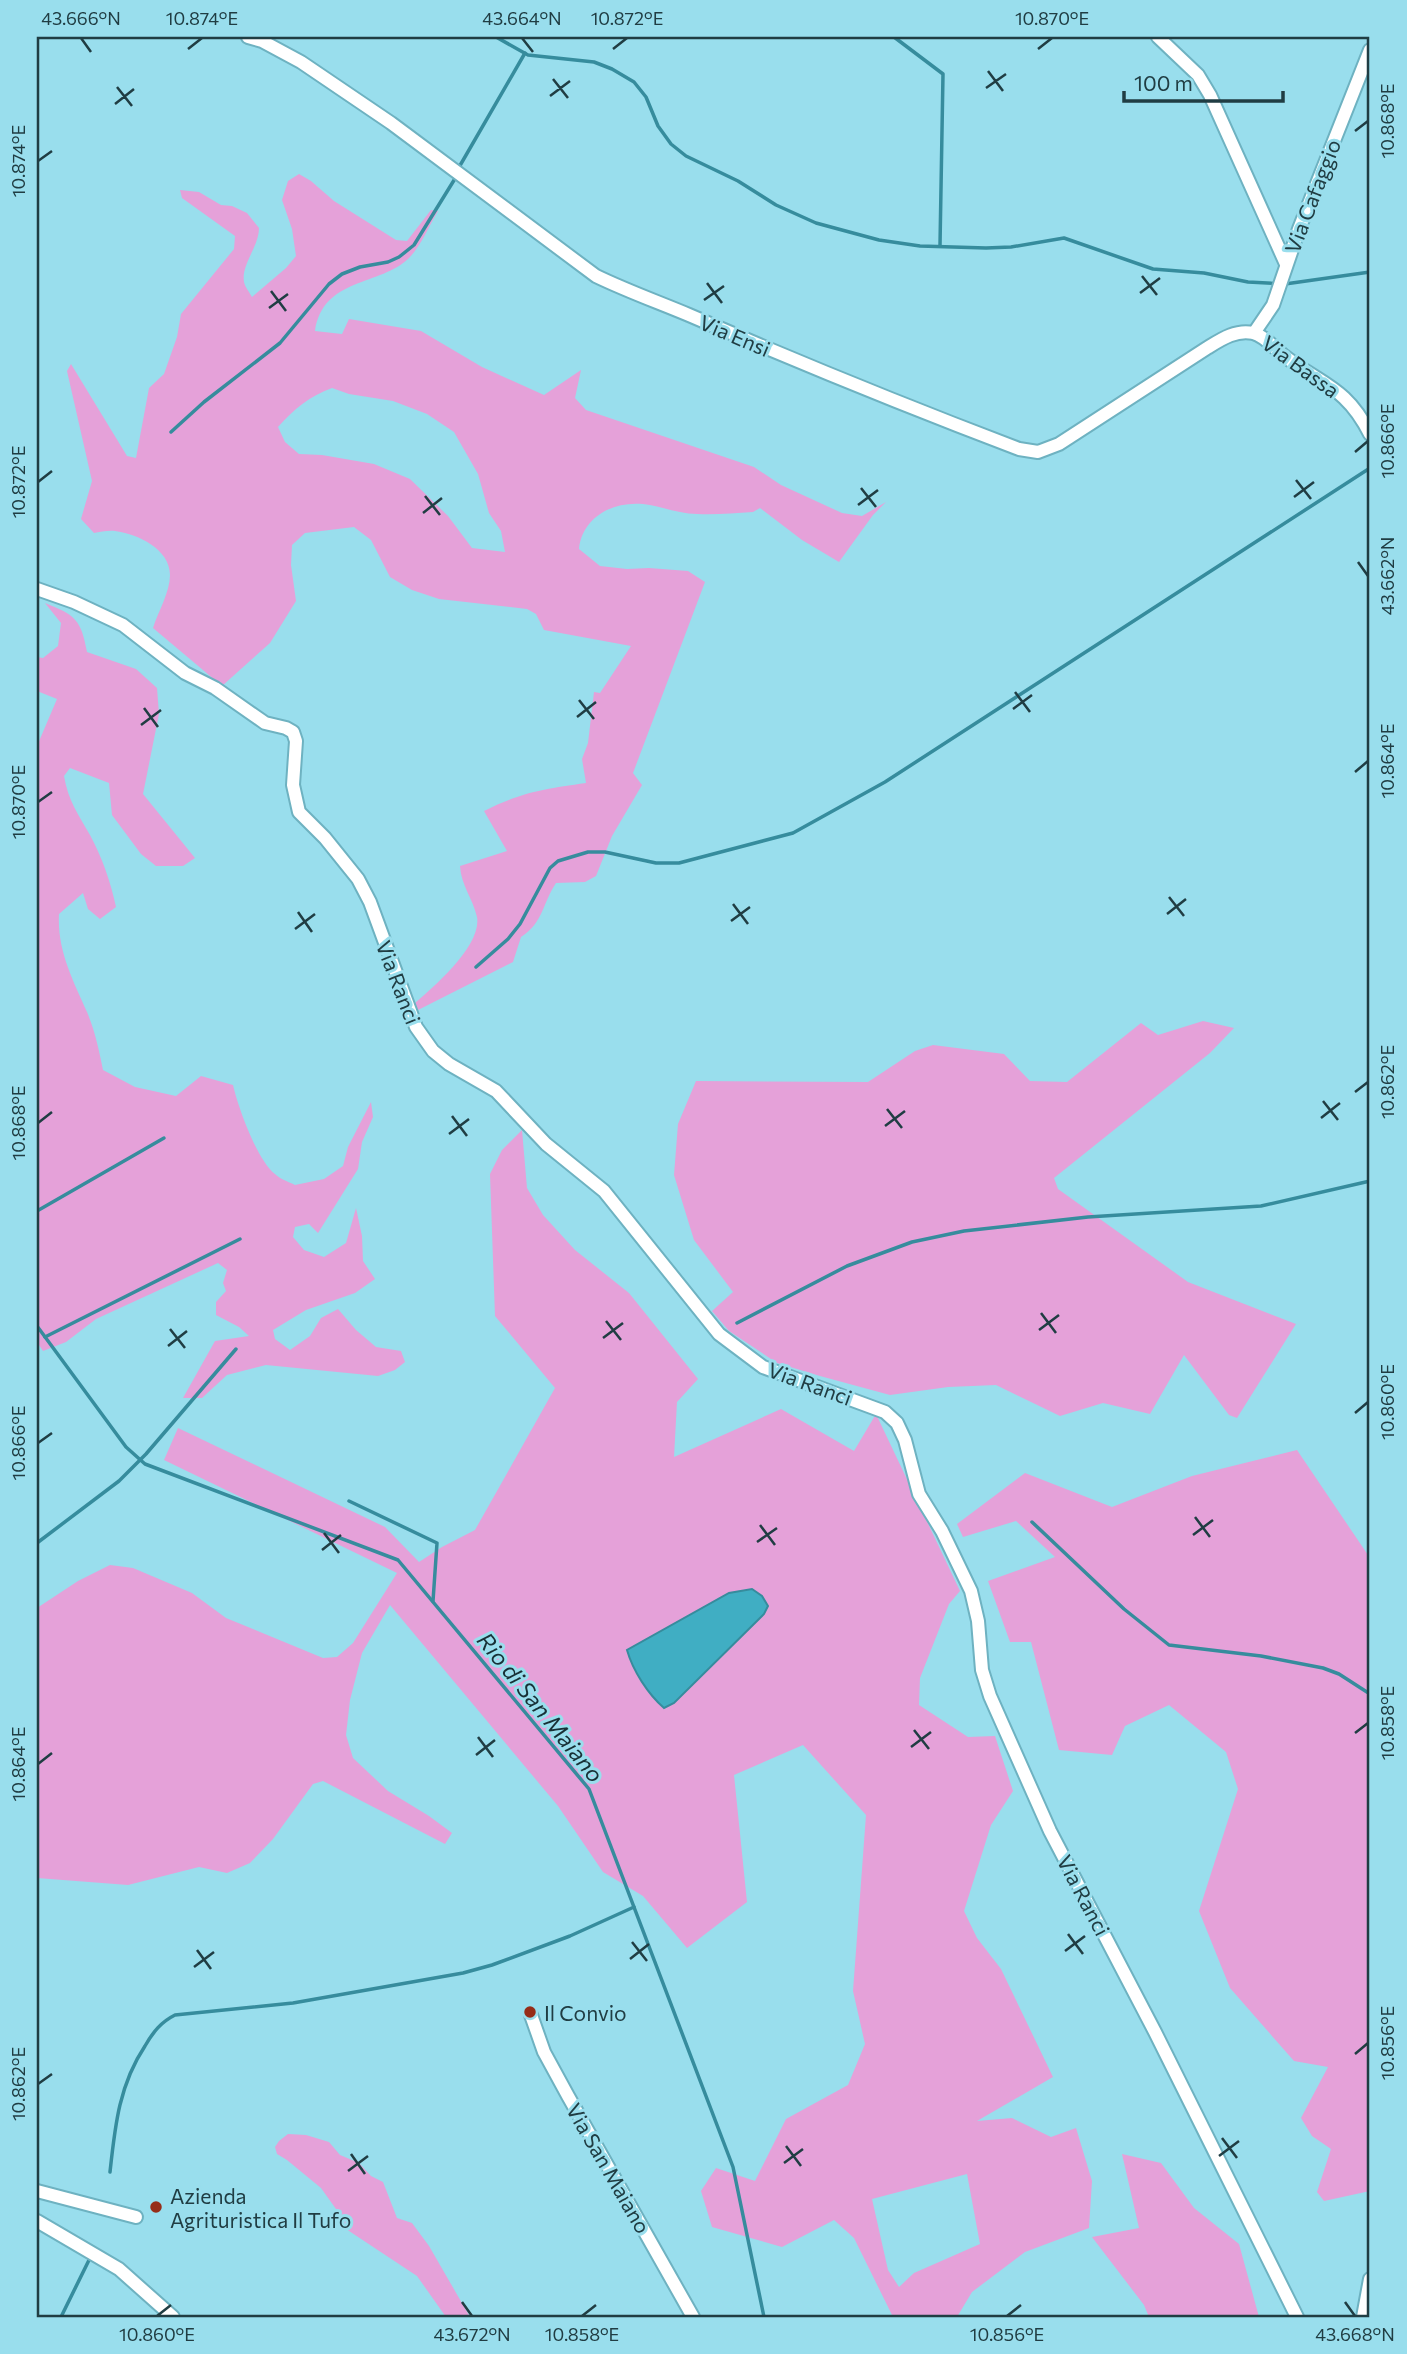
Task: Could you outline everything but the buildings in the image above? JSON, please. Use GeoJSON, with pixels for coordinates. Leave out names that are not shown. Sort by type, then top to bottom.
{"type":"FeatureCollection","features":[{"type":"Feature","properties":{"kind":"street","name":"Via Ensi"},"geometry":{"type":"LineString","coordinates":[[248,37],[262,40],[301,62],[391,123],[596,276],[629,293],[1019,449],[1038,452],[1059,444],[1207,348],[1242,332],[1254,333]]}},
{"type":"Feature","properties":{"kind":"street"},"geometry":{"type":"LineString","coordinates":[[1158,37],[1198,75],[1210,95],[1284,268]]}},
{"type":"Feature","properties":{"kind":"street","name":"Via Cafaggio"},"geometry":{"type":"LineString","coordinates":[[1254,333],[1273,305],[1284,268],[1370,50]]}},
{"type":"Feature","properties":{"kind":"street","name":"Via Bassa"},"geometry":{"type":"LineString","coordinates":[[1254,333],[1344,396],[1361,416],[1370,435]]}},
{"type":"Feature","properties":{"kind":"street","name":"Via Ranci"},"geometry":{"type":"LineString","coordinates":[[37,589],[74,602],[123,625],[185,673],[215,688],[265,723],[293,732],[296,741],[293,785],[299,811],[326,838],[358,879],[370,902],[416,1027],[433,1051],[449,1064],[496,1091],[545,1144],[604,1191],[719,1334],[763,1367],[886,1412],[897,1423],[905,1440],[919,1494],[942,1531],[971,1591],[978,1622],[982,1670],[990,1696],[1035,1798],[1166,2053],[1224,2173],[1271,2260],[1297,2317]]}},
{"type":"Feature","properties":{"kind":"street","name":"Via San Maiano"},"geometry":{"type":"LineString","coordinates":[[531,2015],[544,2052],[693,2317]]}},
{"type":"Feature","properties":{"kind":"street"},"geometry":{"type":"LineString","coordinates":[[37,2190],[136,2217]]}},
{"type":"Feature","properties":{"kind":"street"},"geometry":{"type":"LineString","coordinates":[[37,2221],[119,2269],[173,2317]]}},
{"type":"Feature","properties":{"kind":"street"},"geometry":{"type":"LineString","coordinates":[[1363,2317],[1370,2279]]}},
{"type":"Feature","properties":{"kind":"shaded area"},"geometry":{"type":"Polygon","coordinates":[[[299,174],[334,201],[396,240],[407,241],[431,210],[438,211],[409,258],[384,274],[354,285],[329,301],[320,314],[315,331],[342,334],[349,319],[421,331],[482,367],[544,395],[581,370],[575,398],[586,410],[754,467],[781,485],[842,513],[862,516],[886,502],[873,515],[839,562],[802,540],[760,508],[753,512],[704,514],[631,504],[610,509],[592,520],[581,538],[579,549],[600,566],[688,571],[705,582],[633,773],[642,785],[612,836],[596,876],[585,882],[556,883],[538,919],[521,937],[513,962],[418,1010],[415,1003],[465,952],[477,928],[477,917],[460,866],[507,851],[484,811],[534,792],[586,783],[582,759],[588,743],[594,692],[600,693],[631,646],[544,630],[536,614],[527,609],[439,599],[412,590],[390,577],[371,540],[354,527],[305,533],[292,545],[291,565],[296,601],[270,643],[222,686],[153,628],[168,588],[169,566],[159,550],[143,539],[115,531],[94,533],[81,519],[92,481],[67,371],[71,364],[127,456],[136,458],[149,388],[164,374],[177,337],[181,314],[234,249],[235,236],[182,198],[180,190],[199,192],[221,205],[232,206],[247,213],[259,228],[244,275],[245,284],[252,297],[296,256],[292,229],[282,200],[288,181],[299,174]],[[332,388],[303,404],[278,427],[285,442],[299,454],[374,464],[410,479],[448,516],[472,548],[505,552],[501,531],[489,513],[478,474],[454,432],[427,414],[393,401],[349,394],[332,388]]]}},
{"type":"Feature","properties":{"kind":"shaded area"},"geometry":{"type":"Polygon","coordinates":[[[45,603],[75,620],[82,632],[87,652],[136,669],[157,688],[159,714],[143,794],[195,858],[183,866],[156,866],[141,854],[112,815],[109,783],[70,768],[64,776],[71,800],[102,861],[116,907],[100,919],[88,909],[83,893],[59,914],[63,952],[92,1026],[103,1070],[135,1087],[176,1096],[201,1076],[233,1085],[255,1145],[268,1167],[277,1176],[295,1185],[324,1179],[343,1166],[348,1147],[371,1102],[373,1117],[362,1142],[358,1169],[318,1233],[309,1224],[295,1227],[293,1237],[304,1250],[324,1257],[346,1243],[356,1208],[362,1236],[363,1261],[375,1279],[355,1293],[306,1310],[273,1330],[275,1339],[290,1350],[310,1336],[321,1318],[338,1309],[356,1330],[376,1347],[401,1351],[405,1362],[395,1370],[378,1376],[266,1365],[227,1375],[202,1398],[183,1398],[215,1341],[249,1336],[239,1327],[216,1315],[216,1302],[226,1291],[223,1283],[227,1270],[218,1263],[96,1319],[66,1342],[43,1351],[37,1342],[37,746],[57,699],[37,691],[37,657],[43,658],[58,646],[61,623],[45,603]]]}},
{"type":"Feature","properties":{"kind":"shaded area"},"geometry":{"type":"Polygon","coordinates":[[[1203,1021],[1234,1028],[1210,1053],[1054,1178],[1058,1189],[1188,1282],[1296,1324],[1237,1418],[1229,1415],[1184,1355],[1150,1414],[1103,1403],[1060,1416],[996,1385],[948,1387],[890,1395],[820,1376],[777,1363],[729,1331],[712,1311],[733,1292],[694,1240],[674,1175],[678,1124],[696,1081],[868,1082],[915,1051],[933,1045],[1004,1054],[1030,1081],[1067,1082],[1141,1023],[1158,1035],[1203,1021]]]}},
{"type":"Feature","properties":{"kind":"shaded area"},"geometry":{"type":"Polygon","coordinates":[[[522,1130],[527,1188],[543,1215],[575,1250],[629,1293],[698,1379],[677,1402],[674,1457],[781,1409],[854,1451],[876,1414],[960,1591],[949,1604],[920,1678],[919,1705],[968,1737],[995,1736],[1013,1791],[991,1825],[964,1911],[977,1938],[1001,1969],[1053,2077],[977,2121],[1012,2118],[1051,2137],[1076,2128],[1092,2181],[1089,2228],[1025,2252],[972,2292],[957,2317],[893,2317],[854,2238],[834,2220],[782,2247],[712,2227],[701,2191],[716,2168],[755,2181],[786,2119],[848,2085],[865,2044],[853,1991],[866,1815],[803,1745],[734,1775],[747,1902],[687,1948],[643,1896],[603,1872],[558,1806],[390,1605],[362,1653],[350,1700],[346,1735],[353,1758],[388,1791],[452,1833],[445,1844],[323,1781],[313,1784],[273,1839],[250,1863],[227,1873],[199,1867],[128,1885],[37,1878],[37,1608],[78,1581],[110,1565],[133,1568],[192,1593],[226,1618],[323,1658],[337,1657],[353,1643],[397,1573],[164,1460],[178,1428],[385,1527],[419,1562],[475,1530],[555,1388],[495,1316],[490,1174],[502,1150],[522,1130]],[[967,2174],[872,2199],[888,2270],[899,2287],[914,2273],[980,2244],[967,2174]]]}},
{"type":"Feature","properties":{"kind":"shaded area"},"geometry":{"type":"Polygon","coordinates":[[[1297,1450],[1370,1558],[1370,2191],[1324,2201],[1317,2192],[1331,2149],[1312,2136],[1301,2118],[1328,2067],[1294,2061],[1230,1988],[1199,1911],[1238,1789],[1226,1752],[1169,1705],[1125,1726],[1112,1755],[1059,1750],[1031,1642],[1010,1642],[988,1581],[1055,1557],[1016,1521],[963,1537],[957,1524],[1025,1473],[1112,1507],[1192,1476],[1297,1450]]]}},
{"type":"Feature","properties":{"kind":"shaded area"},"geometry":{"type":"Polygon","coordinates":[[[288,2134],[306,2135],[329,2142],[340,2155],[359,2163],[371,2176],[383,2182],[397,2218],[412,2223],[429,2246],[470,2317],[446,2317],[417,2276],[343,2227],[336,2209],[321,2188],[277,2154],[275,2147],[288,2134]]]}},
{"type":"Feature","properties":{"kind":"shaded area"},"geometry":{"type":"Polygon","coordinates":[[[1122,2154],[1161,2163],[1194,2208],[1239,2244],[1259,2317],[1149,2317],[1144,2305],[1092,2237],[1139,2228],[1122,2154]]]}},
{"type":"Feature","properties":{"kind":"water"},"geometry":{"type":"Polygon","coordinates":[[[752,1589],[762,1596],[768,1606],[764,1614],[674,1703],[664,1708],[642,1682],[627,1650],[729,1593],[752,1589]]]}},
{"type":"Feature","properties":{"kind":"waterway"},"geometry":{"type":"LineString","coordinates":[[496,37],[528,55],[594,62],[612,69],[634,82],[646,97],[658,126],[671,144],[686,156],[738,181],[776,205],[816,223],[879,240],[920,246],[986,248],[1011,247],[1064,238],[1153,269],[1204,273],[1248,282],[1285,284],[1370,272]]}},
{"type":"Feature","properties":{"kind":"waterway"},"geometry":{"type":"LineString","coordinates":[[894,37],[943,74],[940,245]]}},
{"type":"Feature","properties":{"kind":"waterway"},"geometry":{"type":"LineString","coordinates":[[458,169],[525,53]]}},
{"type":"Feature","properties":{"kind":"waterway"},"geometry":{"type":"LineString","coordinates":[[171,432],[204,402],[280,343],[329,284],[342,274],[360,267],[388,262],[399,257],[414,245],[456,177]]}},
{"type":"Feature","properties":{"kind":"waterway"},"geometry":{"type":"LineString","coordinates":[[476,967],[508,939],[520,924],[550,868],[558,861],[588,852],[605,852],[656,863],[679,863],[793,833],[885,782],[1370,468]]}},
{"type":"Feature","properties":{"kind":"waterway"},"geometry":{"type":"LineString","coordinates":[[37,1211],[164,1138]]}},
{"type":"Feature","properties":{"kind":"waterway"},"geometry":{"type":"LineString","coordinates":[[737,1323],[847,1266],[912,1242],[964,1231],[1088,1217],[1261,1206],[1370,1181]]}},
{"type":"Feature","properties":{"kind":"waterway"},"geometry":{"type":"LineString","coordinates":[[45,1337],[240,1239]]}},
{"type":"Feature","properties":{"kind":"waterway","name":"Rio di San Maiano"},"geometry":{"type":"LineString","coordinates":[[37,1326],[126,1447],[145,1464],[398,1560],[589,1789],[733,2167],[764,2317]]}},
{"type":"Feature","properties":{"kind":"waterway"},"geometry":{"type":"LineString","coordinates":[[37,1543],[119,1481],[146,1454],[236,1349]]}},
{"type":"Feature","properties":{"kind":"waterway"},"geometry":{"type":"LineString","coordinates":[[349,1501],[437,1543],[433,1601]]}},
{"type":"Feature","properties":{"kind":"waterway"},"geometry":{"type":"LineString","coordinates":[[1032,1522],[1124,1609],[1169,1645],[1261,1656],[1323,1668],[1339,1674],[1370,1694]]}},
{"type":"Feature","properties":{"kind":"waterway"},"geometry":{"type":"LineString","coordinates":[[110,2172],[116,2122],[129,2076],[154,2032],[175,2015],[293,2003],[463,1973],[570,1936],[634,1907]]}},
{"type":"Feature","properties":{"kind":"waterway"},"geometry":{"type":"LineString","coordinates":[[61,2317],[91,2256]]}},
{"type":"Feature","properties":{"kind":"place","name":"Il Convio"},"geometry":{"type":"Point","coordinates":[530,2012]}},
{"type":"Feature","properties":{"kind":"place","name":"Azienda Agrituristica Il Tufo"},"geometry":{"type":"Point","coordinates":[156,2207]}}]}
